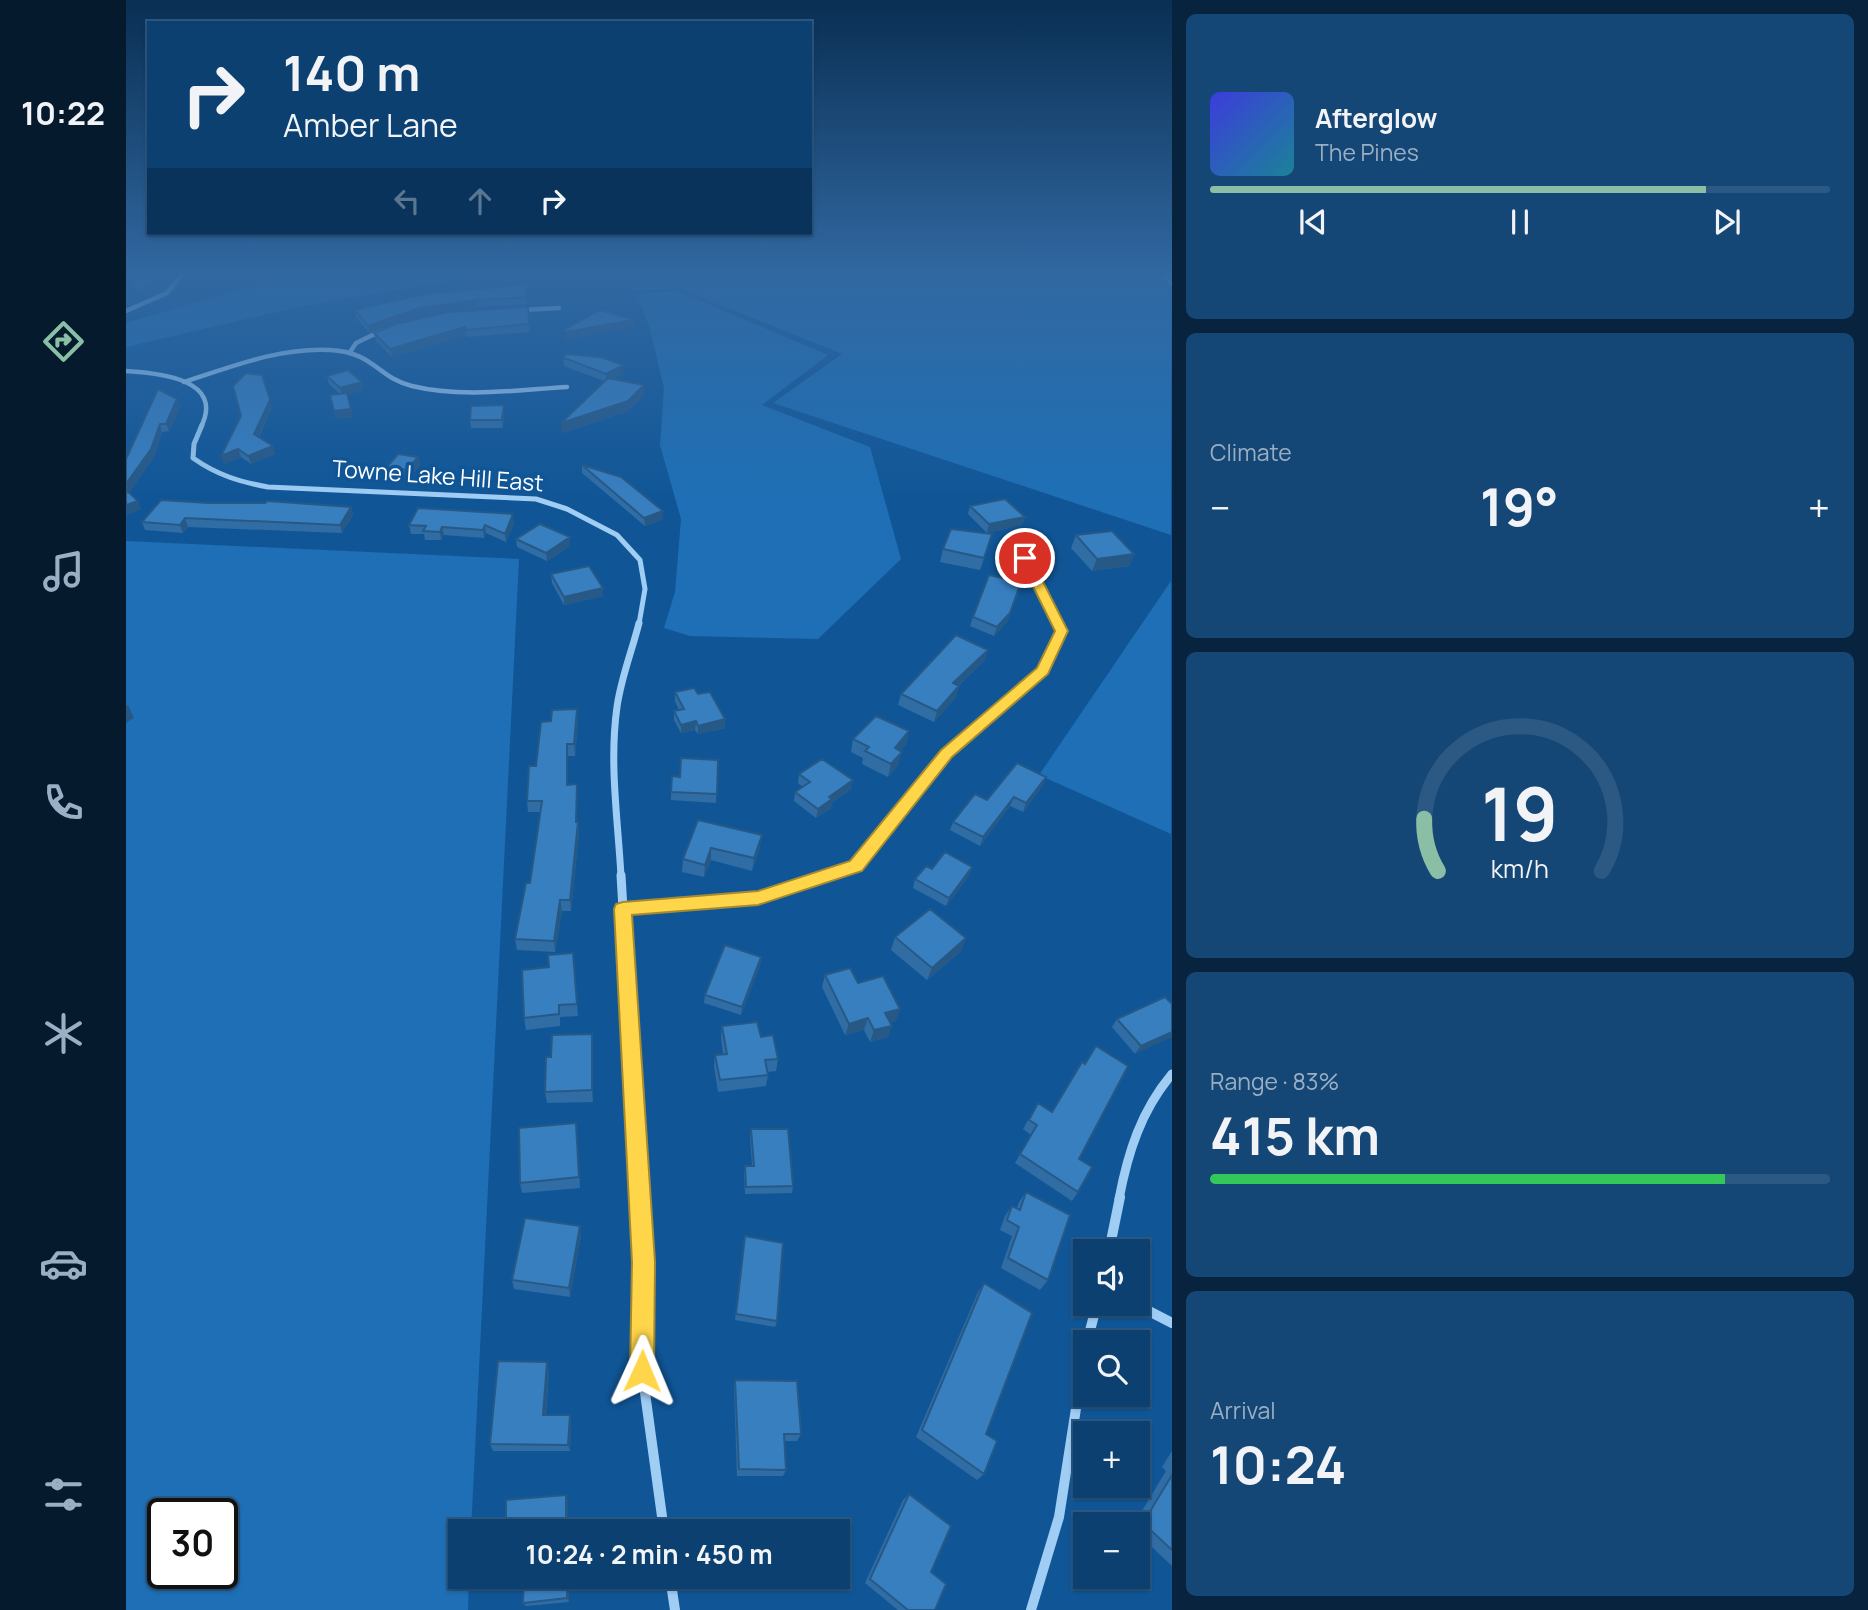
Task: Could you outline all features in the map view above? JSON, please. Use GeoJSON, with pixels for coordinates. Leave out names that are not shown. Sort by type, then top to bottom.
{"type":"FeatureCollection","features":[{"type":"Feature","properties":{"kind":"street"},"geometry":{"type":"LineString","coordinates":[[350,352],[353,347]]}},
{"type":"Feature","properties":{"kind":"street"},"geometry":{"type":"LineString","coordinates":[[126,371],[150,373],[184,382],[284,352],[316,350],[350,352],[368,359],[395,380],[410,386],[444,391],[567,387]]}},
{"type":"Feature","properties":{"kind":"street","name":"Towne Lake Hill East"},"geometry":{"type":"LineString","coordinates":[[184,382],[204,396],[208,407],[191,448],[193,458],[215,475],[236,482],[268,487],[536,499],[564,506],[589,517],[621,539],[639,557],[645,575],[644,593],[637,631],[618,697],[614,754],[644,1262],[642,1371],[662,1519]]}},
{"type":"Feature","properties":{"kind":"street"},"geometry":{"type":"LineString","coordinates":[[623,909],[758,898],[856,866],[946,754],[1043,671],[1061,631],[1025,558]]}},
{"type":"Feature","properties":{"kind":"street"},"geometry":{"type":"LineString","coordinates":[[1112,1239],[1135,1131],[1148,1105],[1171,1074]]}},
{"type":"Feature","properties":{"kind":"street"},"geometry":{"type":"LineString","coordinates":[[1150,1312],[1171,1323]]}},
{"type":"Feature","properties":{"kind":"street"},"geometry":{"type":"LineString","coordinates":[[1031,1610],[1059,1517],[1076,1407]]}},
{"type":"Feature","properties":{"kind":"street"},"geometry":{"type":"LineString","coordinates":[[672,1589],[675,1610]]}},
{"type":"Feature","properties":{"kind":"shaded area"},"geometry":{"type":"Polygon","coordinates":[[[654,347],[809,347],[828,355],[762,405],[870,447],[901,559],[818,639],[690,636],[664,628],[675,592],[681,519],[660,445],[664,388],[654,347]]]}},
{"type":"Feature","properties":{"kind":"shaded area"},"geometry":{"type":"Polygon","coordinates":[[[825,347],[1171,347],[1171,535],[773,403],[842,354],[825,347]]]}},
{"type":"Feature","properties":{"kind":"shaded area"},"geometry":{"type":"Polygon","coordinates":[[[126,541],[519,559],[472,1519],[448,1519],[448,1589],[469,1589],[468,1610],[126,1610],[126,541]]]}},
{"type":"Feature","properties":{"kind":"shaded area"},"geometry":{"type":"Polygon","coordinates":[[[1171,581],[1171,834],[1039,775],[1171,581]]]}},
{"type":"Feature","properties":{"kind":"building"},"geometry":{"type":"Polygon","coordinates":[[[565,354],[601,357],[623,365],[606,374],[564,358],[565,354]]]}},
{"type":"Feature","properties":{"kind":"building"},"geometry":{"type":"Polygon","coordinates":[[[348,370],[362,382],[340,388],[327,376],[348,370]]]}},
{"type":"Feature","properties":{"kind":"building"},"geometry":{"type":"Polygon","coordinates":[[[246,373],[262,375],[270,400],[254,434],[273,446],[248,456],[238,449],[221,456],[241,416],[233,386],[246,373]]]}},
{"type":"Feature","properties":{"kind":"building"},"geometry":{"type":"Polygon","coordinates":[[[608,378],[644,385],[628,401],[561,423],[608,378]]]}},
{"type":"Feature","properties":{"kind":"building"},"geometry":{"type":"Polygon","coordinates":[[[158,389],[177,399],[166,424],[160,424],[151,449],[126,484],[126,459],[158,389]]]}},
{"type":"Feature","properties":{"kind":"building"},"geometry":{"type":"Polygon","coordinates":[[[347,393],[351,409],[334,411],[330,395],[347,393]]]}},
{"type":"Feature","properties":{"kind":"building"},"geometry":{"type":"Polygon","coordinates":[[[504,405],[502,420],[470,420],[471,406],[504,405]]]}},
{"type":"Feature","properties":{"kind":"building"},"geometry":{"type":"Polygon","coordinates":[[[398,454],[418,457],[407,470],[387,467],[398,454]]]}},
{"type":"Feature","properties":{"kind":"building"},"geometry":{"type":"Polygon","coordinates":[[[582,465],[621,477],[663,511],[644,518],[582,465]]]}},
{"type":"Feature","properties":{"kind":"building"},"geometry":{"type":"Polygon","coordinates":[[[126,490],[138,501],[126,505],[126,490]]]}},
{"type":"Feature","properties":{"kind":"building"},"geometry":{"type":"Polygon","coordinates":[[[1005,499],[1025,517],[989,524],[970,506],[1005,499]]]}},
{"type":"Feature","properties":{"kind":"building"},"geometry":{"type":"Polygon","coordinates":[[[161,500],[208,503],[267,501],[351,507],[340,525],[185,518],[180,525],[142,522],[161,500]]]}},
{"type":"Feature","properties":{"kind":"building"},"geometry":{"type":"Polygon","coordinates":[[[418,508],[513,514],[505,534],[485,525],[483,530],[442,527],[440,532],[423,531],[426,526],[409,525],[418,508]]]}},
{"type":"Feature","properties":{"kind":"building"},"geometry":{"type":"Polygon","coordinates":[[[540,524],[570,537],[546,553],[516,539],[540,524]]]}},
{"type":"Feature","properties":{"kind":"building"},"geometry":{"type":"Polygon","coordinates":[[[951,529],[992,534],[984,558],[943,549],[951,529]]]}},
{"type":"Feature","properties":{"kind":"building"},"geometry":{"type":"Polygon","coordinates":[[[1112,531],[1134,554],[1097,559],[1076,535],[1112,531]]]}},
{"type":"Feature","properties":{"kind":"building"},"geometry":{"type":"Polygon","coordinates":[[[589,566],[603,588],[564,597],[551,574],[589,566]]]}},
{"type":"Feature","properties":{"kind":"building"},"geometry":{"type":"Polygon","coordinates":[[[989,575],[1021,582],[1010,613],[997,627],[973,617],[989,575]]]}},
{"type":"Feature","properties":{"kind":"building"},"geometry":{"type":"Polygon","coordinates":[[[956,635],[988,650],[953,683],[959,686],[937,711],[901,694],[956,635]]]}},
{"type":"Feature","properties":{"kind":"building"},"geometry":{"type":"Polygon","coordinates":[[[694,688],[698,694],[710,692],[725,719],[698,726],[696,721],[681,725],[674,711],[684,709],[675,692],[694,688]]]}},
{"type":"Feature","properties":{"kind":"building"},"geometry":{"type":"Polygon","coordinates":[[[577,709],[574,744],[567,744],[567,785],[577,784],[578,822],[570,900],[560,900],[554,941],[515,939],[526,883],[530,883],[542,801],[527,801],[529,766],[536,766],[541,722],[551,721],[552,710],[577,709]]]}},
{"type":"Feature","properties":{"kind":"building"},"geometry":{"type":"Polygon","coordinates":[[[876,716],[909,731],[895,748],[902,752],[891,764],[865,751],[869,747],[853,739],[876,716]]]}},
{"type":"Feature","properties":{"kind":"building"},"geometry":{"type":"Polygon","coordinates":[[[681,758],[718,760],[717,794],[671,792],[672,776],[680,777],[681,758]]]}},
{"type":"Feature","properties":{"kind":"building"},"geometry":{"type":"Polygon","coordinates":[[[822,759],[853,780],[829,797],[832,799],[818,809],[795,792],[810,782],[799,774],[822,759]]]}},
{"type":"Feature","properties":{"kind":"building"},"geometry":{"type":"Polygon","coordinates":[[[1017,763],[1046,777],[1026,803],[1014,797],[983,837],[953,822],[975,794],[987,800],[1017,763]]]}},
{"type":"Feature","properties":{"kind":"building"},"geometry":{"type":"Polygon","coordinates":[[[698,820],[762,835],[754,858],[711,848],[705,865],[683,859],[698,820]]]}},
{"type":"Feature","properties":{"kind":"building"},"geometry":{"type":"Polygon","coordinates":[[[945,852],[972,867],[949,898],[915,879],[926,866],[932,869],[945,852]]]}},
{"type":"Feature","properties":{"kind":"building"},"geometry":{"type":"Polygon","coordinates":[[[930,909],[966,938],[932,968],[895,937],[930,909]]]}},
{"type":"Feature","properties":{"kind":"building"},"geometry":{"type":"Polygon","coordinates":[[[725,945],[761,957],[742,1007],[705,995],[725,945]]]}},
{"type":"Feature","properties":{"kind":"building"},"geometry":{"type":"Polygon","coordinates":[[[573,953],[577,1004],[559,1005],[559,1014],[524,1018],[522,970],[549,967],[548,955],[573,953]]]}},
{"type":"Feature","properties":{"kind":"building"},"geometry":{"type":"Polygon","coordinates":[[[850,968],[858,983],[883,976],[900,1009],[885,1013],[892,1026],[874,1030],[868,1018],[849,1024],[825,975],[850,968]]]}},
{"type":"Feature","properties":{"kind":"building"},"geometry":{"type":"Polygon","coordinates":[[[1165,997],[1172,1004],[1172,1032],[1141,1046],[1117,1019],[1165,997]]]}},
{"type":"Feature","properties":{"kind":"building"},"geometry":{"type":"Polygon","coordinates":[[[757,1022],[761,1037],[773,1035],[778,1059],[765,1060],[768,1075],[720,1080],[715,1055],[727,1054],[722,1026],[757,1022]]]}},
{"type":"Feature","properties":{"kind":"building"},"geometry":{"type":"Polygon","coordinates":[[[592,1034],[592,1090],[545,1092],[546,1057],[551,1057],[552,1035],[592,1034]]]}},
{"type":"Feature","properties":{"kind":"building"},"geometry":{"type":"Polygon","coordinates":[[[1096,1046],[1128,1066],[1079,1159],[1092,1167],[1078,1192],[1020,1154],[1037,1125],[1029,1120],[1038,1103],[1052,1112],[1082,1062],[1085,1064],[1096,1046]]]}},
{"type":"Feature","properties":{"kind":"building"},"geometry":{"type":"Polygon","coordinates":[[[576,1123],[579,1177],[520,1183],[519,1128],[576,1123]]]}},
{"type":"Feature","properties":{"kind":"building"},"geometry":{"type":"Polygon","coordinates":[[[751,1129],[788,1129],[793,1186],[746,1187],[745,1166],[754,1166],[751,1129]]]}},
{"type":"Feature","properties":{"kind":"building"},"geometry":{"type":"Polygon","coordinates":[[[1026,1192],[1070,1215],[1048,1280],[1008,1258],[1019,1227],[1007,1220],[1012,1206],[1020,1210],[1026,1192]]]}},
{"type":"Feature","properties":{"kind":"building"},"geometry":{"type":"Polygon","coordinates":[[[525,1218],[580,1226],[569,1288],[512,1280],[525,1218]]]}},
{"type":"Feature","properties":{"kind":"building"},"geometry":{"type":"Polygon","coordinates":[[[745,1236],[783,1243],[777,1321],[736,1314],[745,1236]]]}},
{"type":"Feature","properties":{"kind":"building"},"geometry":{"type":"Polygon","coordinates":[[[984,1283],[1032,1313],[986,1434],[997,1441],[984,1474],[922,1430],[984,1283]]]}},
{"type":"Feature","properties":{"kind":"building"},"geometry":{"type":"Polygon","coordinates":[[[498,1361],[547,1362],[543,1415],[570,1415],[568,1445],[490,1444],[498,1361]]]}},
{"type":"Feature","properties":{"kind":"building"},"geometry":{"type":"Polygon","coordinates":[[[735,1380],[797,1381],[801,1434],[784,1434],[786,1470],[739,1469],[735,1380]]]}},
{"type":"Feature","properties":{"kind":"building"},"geometry":{"type":"Polygon","coordinates":[[[1172,1475],[1172,1550],[1150,1530],[1150,1512],[1172,1475]]]}},
{"type":"Feature","properties":{"kind":"building"},"geometry":{"type":"Polygon","coordinates":[[[909,1494],[951,1526],[931,1572],[946,1584],[935,1610],[908,1610],[870,1579],[909,1494]]]}},
{"type":"Feature","properties":{"kind":"building"},"geometry":{"type":"Polygon","coordinates":[[[566,1495],[566,1519],[506,1519],[506,1500],[566,1495]]]}},
{"type":"Feature","properties":{"kind":"building"},"geometry":{"type":"Polygon","coordinates":[[[524,1589],[567,1589],[567,1598],[523,1603],[524,1589]]]}},
{"type":"Feature","properties":{"kind":"route"},"geometry":{"type":"LineString","coordinates":[[642,1371],[644,1262],[623,909],[758,898],[803,886],[856,866],[946,754],[1043,671],[1061,631],[1025,558]]}}]}
